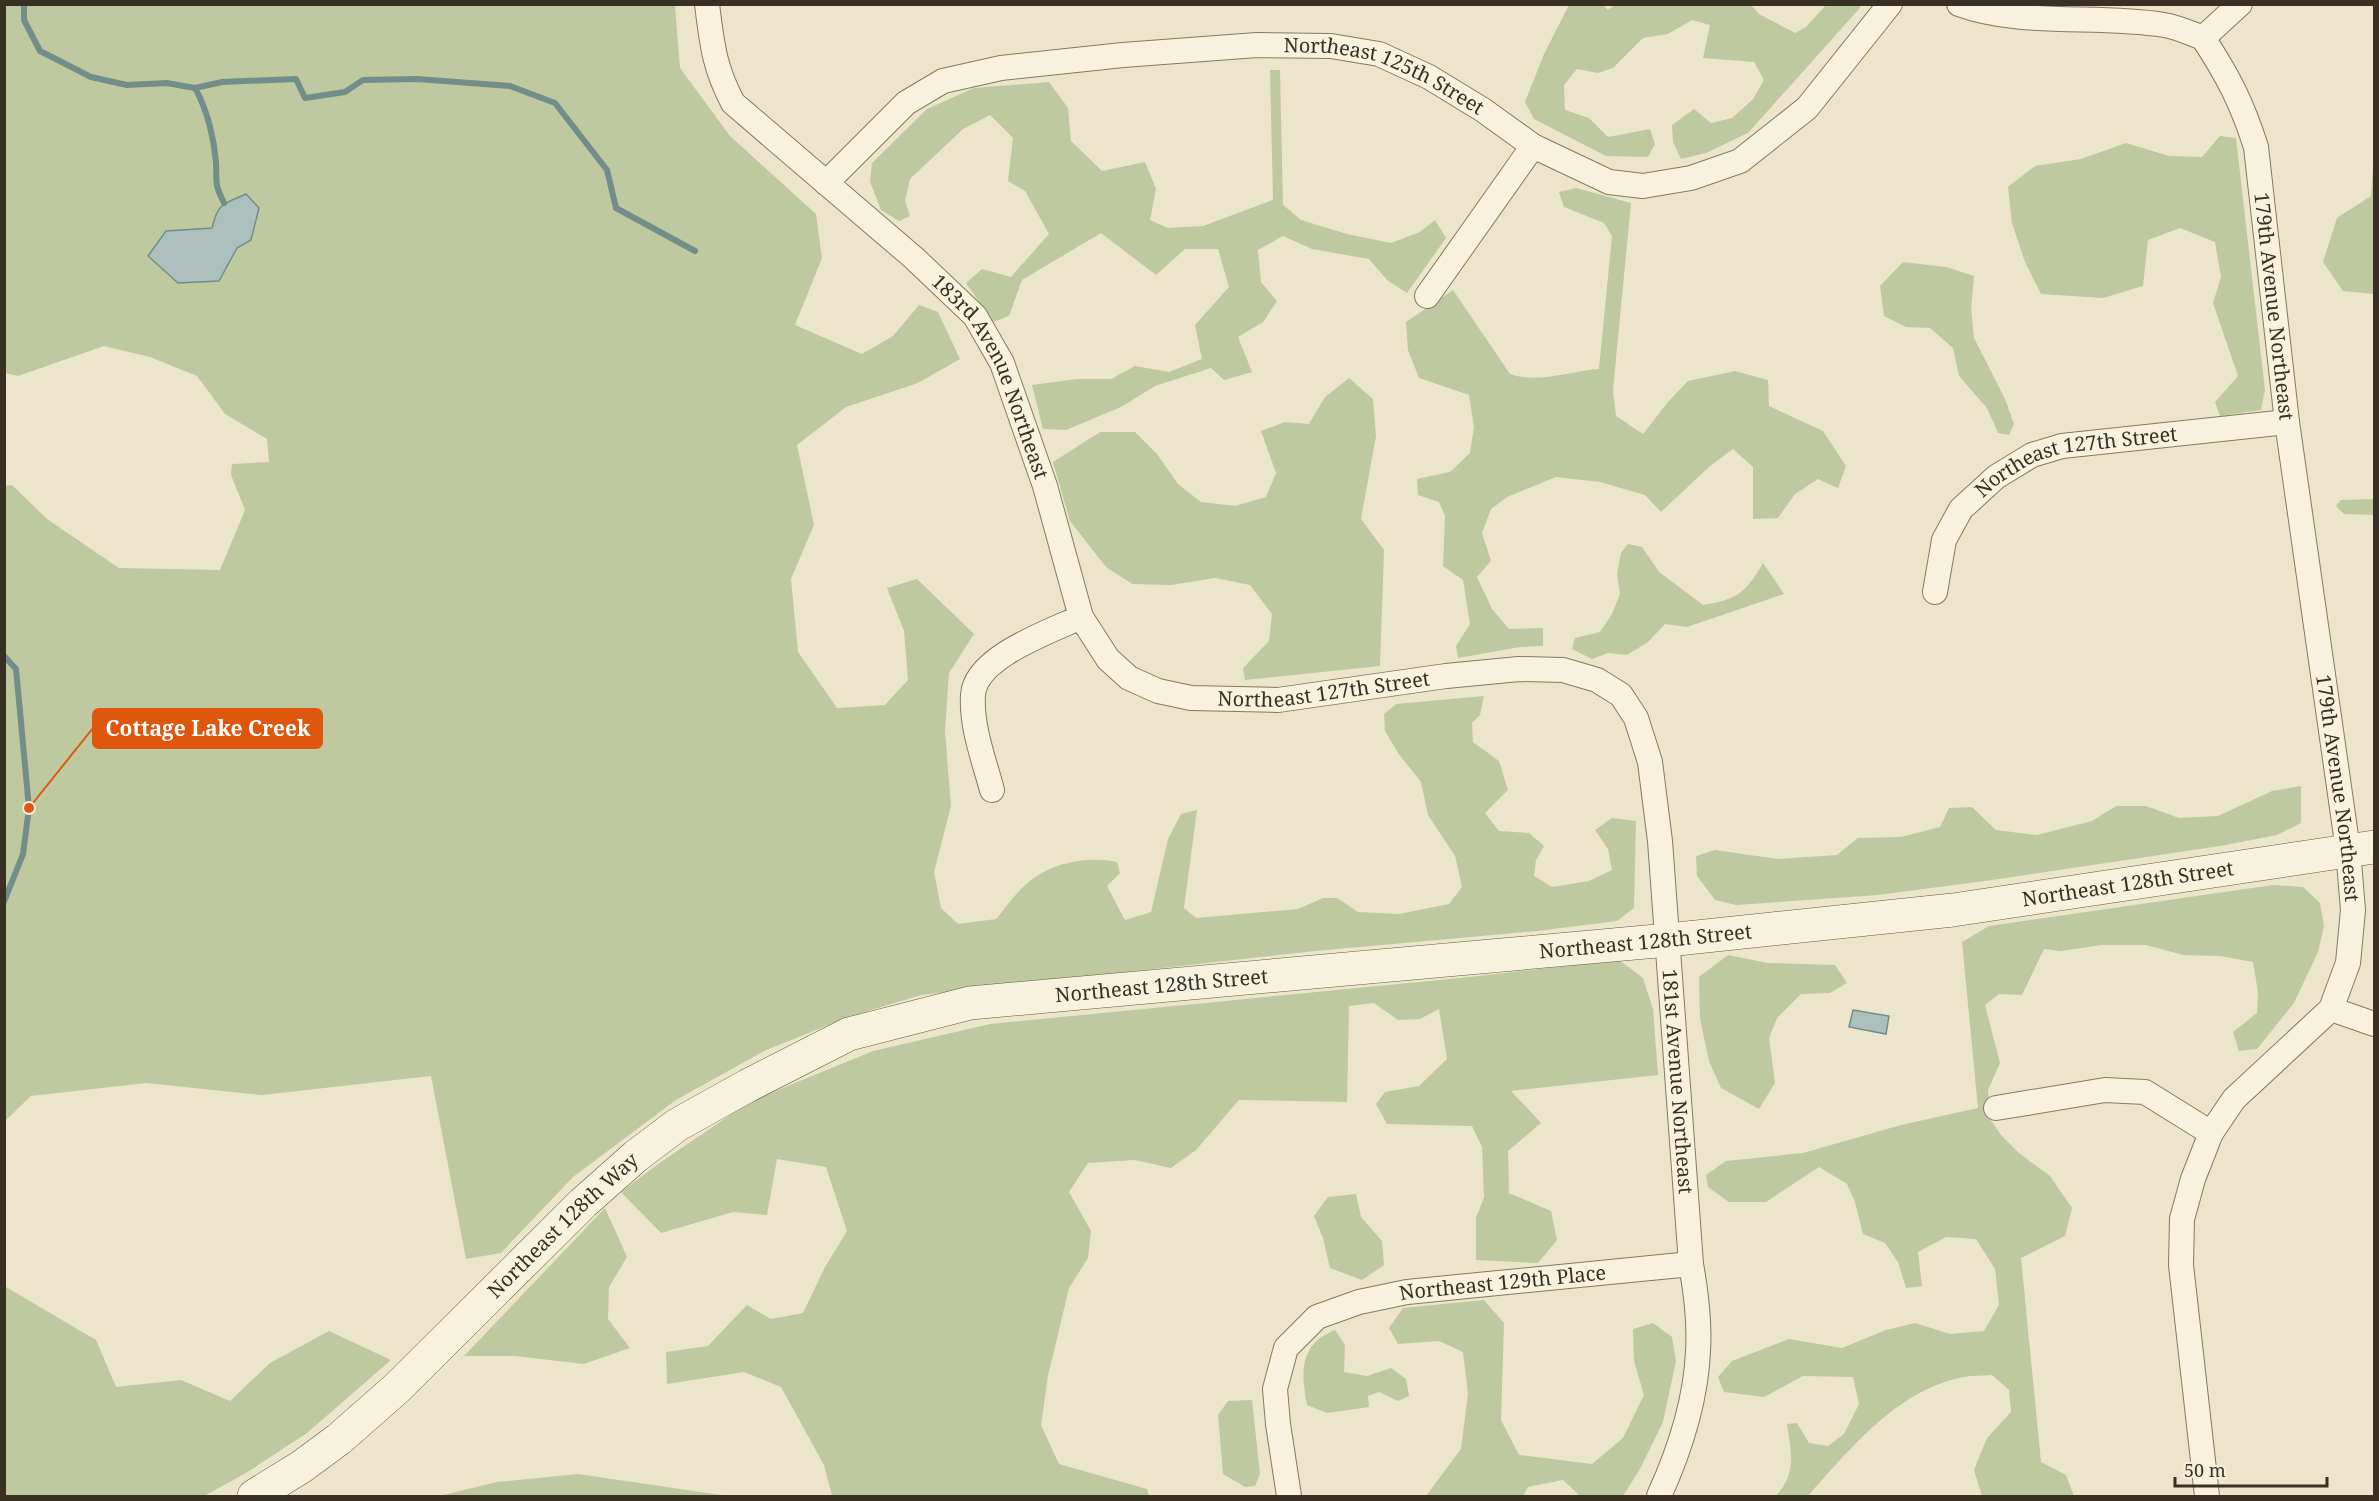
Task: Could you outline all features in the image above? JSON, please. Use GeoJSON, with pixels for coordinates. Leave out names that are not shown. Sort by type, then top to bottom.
{"type":"FeatureCollection","features":[{"type":"Feature","properties":{"kind":"street","name":"183rd Avenue Northeast"},"geometry":{"type":"LineString","coordinates":[[707,4],[714,55],[720,79],[733,103],[914,258],[975,316],[1002,363],[1045,486],[1081,617]]}},
{"type":"Feature","properties":{"kind":"street","name":"Northeast 125th Street"},"geometry":{"type":"LineString","coordinates":[[826,183],[906,103],[943,81],[1001,69],[1123,55],[1257,45],[1331,46],[1379,54],[1447,88],[1483,110],[1533,146],[1609,182],[1643,186],[1691,178],[1740,161],[1807,108],[1890,4]]}},
{"type":"Feature","properties":{"kind":"street"},"geometry":{"type":"LineString","coordinates":[[1959,4],[1975,10],[2003,15],[2165,25],[2203,38],[2240,4]]}},
{"type":"Feature","properties":{"kind":"street","name":"179th Avenue Northeast"},"geometry":{"type":"LineString","coordinates":[[2203,38],[2232,83],[2246,114],[2256,147],[2287,422],[2361,849],[2348,963],[2331,1009],[2234,1099],[2211,1132],[2181,1219],[2181,1265],[2207,1497]]}},
{"type":"Feature","properties":{"kind":"street"},"geometry":{"type":"LineString","coordinates":[[1427,296],[1533,146]]}},
{"type":"Feature","properties":{"kind":"street","name":"Northeast 127th Street"},"geometry":{"type":"LineString","coordinates":[[1935,592],[1944,540],[1961,509],[1996,477],[2032,455],[2062,446],[2287,422]]}},
{"type":"Feature","properties":{"kind":"street"},"geometry":{"type":"LineString","coordinates":[[992,790],[974,720],[973,692],[984,670],[1010,650],[1081,617]]}},
{"type":"Feature","properties":{"kind":"street","name":"Northeast 127th Street"},"geometry":{"type":"LineString","coordinates":[[1081,617],[1108,659],[1129,678],[1158,691],[1191,698],[1278,700],[1446,676],[1519,669],[1563,670],[1597,680]]}},
{"type":"Feature","properties":{"kind":"street","name":"181st Avenue Northeast"},"geometry":{"type":"LineString","coordinates":[[1597,680],[1621,694],[1636,718],[1650,762],[1660,841],[1691,1263],[1697,1302],[1697,1360],[1692,1397],[1674,1464],[1659,1497]]}},
{"type":"Feature","properties":{"kind":"street","name":"Northeast 128th Street"},"geometry":{"type":"LineString","coordinates":[[912,1017],[981,1002],[1668,939],[1953,910],[2361,849]]}},
{"type":"Feature","properties":{"kind":"street"},"geometry":{"type":"LineString","coordinates":[[2331,1009],[2374,1024]]}},
{"type":"Feature","properties":{"kind":"street","name":"Northeast 128th Way"},"geometry":{"type":"LineString","coordinates":[[254,1497],[330,1446],[397,1388],[600,1186],[677,1125],[849,1034],[912,1017]]}},
{"type":"Feature","properties":{"kind":"street"},"geometry":{"type":"LineString","coordinates":[[1996,1108],[2105,1090],[2145,1092],[2211,1132]]}},
{"type":"Feature","properties":{"kind":"street","name":"Northeast 129th Place"},"geometry":{"type":"LineString","coordinates":[[1289,1497],[1275,1389],[1286,1348],[1317,1317],[1359,1302],[1407,1292],[1691,1263]]}},
{"type":"Feature","properties":{"kind":"green space"},"geometry":{"type":"Polygon","coordinates":[[[1616,4],[1751,5],[1759,14],[1795,33],[1806,27],[1826,5],[1861,5],[1748,133],[1706,153],[1681,159],[1673,142],[1672,125],[1694,109],[1711,123],[1732,118],[1753,99],[1764,80],[1754,62],[1703,58],[1710,25],[1692,20],[1668,34],[1643,38],[1613,68],[1598,73],[1577,69],[1564,85],[1565,110],[1589,118],[1608,137],[1650,129],[1655,144],[1648,157],[1606,156],[1534,119],[1525,102],[1544,54],[1569,5],[1603,5],[1608,10],[1616,4]]]}},
{"type":"Feature","properties":{"kind":"green space"},"geometry":{"type":"Polygon","coordinates":[[[4,5],[675,5],[680,68],[730,136],[816,214],[822,258],[795,325],[862,354],[893,336],[919,305],[938,312],[960,359],[918,383],[846,407],[797,445],[814,525],[791,579],[798,652],[837,708],[885,705],[908,680],[904,631],[887,588],[917,579],[974,634],[949,673],[945,731],[951,806],[934,872],[941,908],[958,924],[996,919],[1021,889],[1039,874],[1060,865],[1083,860],[1117,862],[1120,873],[1107,886],[1125,920],[1151,912],[1168,839],[1181,814],[1197,810],[1184,908],[1196,918],[1298,909],[1323,898],[1337,898],[1358,912],[1399,914],[1449,904],[1462,887],[1455,856],[1428,815],[1421,782],[1398,753],[1385,731],[1384,714],[1396,704],[1484,696],[1480,715],[1472,723],[1473,742],[1499,761],[1508,790],[1485,813],[1499,831],[1529,833],[1544,846],[1536,860],[1534,876],[1552,887],[1589,881],[1612,870],[1608,849],[1595,830],[1612,818],[1636,821],[1634,908],[1617,921],[1537,931],[1315,951],[921,995],[848,1017],[764,1051],[676,1100],[573,1177],[501,1253],[466,1259],[431,1076],[262,1095],[146,1083],[31,1096],[5,1121],[5,486],[12,485],[47,519],[119,568],[220,570],[245,510],[231,475],[232,464],[269,462],[267,439],[225,414],[197,376],[150,357],[104,346],[18,376],[5,373],[4,5]]]}},
{"type":"Feature","properties":{"kind":"green space"},"geometry":{"type":"Polygon","coordinates":[[[1270,70],[1280,70],[1283,205],[1301,220],[1347,234],[1391,243],[1420,232],[1435,220],[1446,238],[1407,293],[1387,280],[1369,259],[1312,249],[1283,236],[1258,250],[1261,282],[1277,301],[1263,322],[1238,337],[1252,372],[1224,380],[1211,368],[1155,386],[1121,407],[1066,430],[1043,429],[1032,385],[1077,379],[1111,379],[1135,366],[1169,372],[1202,359],[1195,325],[1229,287],[1218,249],[1185,249],[1156,275],[1101,233],[1022,280],[1009,316],[993,322],[966,283],[982,269],[1011,277],[1049,234],[1025,191],[1008,181],[1013,138],[990,115],[963,129],[910,179],[905,201],[910,216],[899,221],[881,210],[870,182],[872,163],[927,109],[974,88],[1049,82],[1068,108],[1071,141],[1102,171],[1145,162],[1156,189],[1150,220],[1168,228],[1203,226],[1273,200],[1270,70]]]}},
{"type":"Feature","properties":{"kind":"green space"},"geometry":{"type":"Polygon","coordinates":[[[2220,136],[2236,138],[2265,390],[2261,410],[2220,416],[2215,402],[2238,376],[2213,303],[2221,277],[2215,242],[2180,228],[2148,240],[2143,286],[2103,298],[2041,294],[2025,262],[2012,223],[2008,187],[2035,166],[2081,159],[2126,143],[2169,156],[2202,157],[2220,136]]]}},
{"type":"Feature","properties":{"kind":"green space"},"geometry":{"type":"Polygon","coordinates":[[[2374,151],[2374,294],[2343,291],[2323,262],[2337,218],[2371,196],[2374,151]]]}},
{"type":"Feature","properties":{"kind":"green space"},"geometry":{"type":"Polygon","coordinates":[[[1576,188],[1631,203],[1613,390],[1616,416],[1643,434],[1688,381],[1735,371],[1768,380],[1769,406],[1823,431],[1846,466],[1838,488],[1818,479],[1795,494],[1778,518],[1753,519],[1753,467],[1733,449],[1710,466],[1661,512],[1645,495],[1600,482],[1556,477],[1507,497],[1491,509],[1482,533],[1491,561],[1477,577],[1492,609],[1509,629],[1543,628],[1543,646],[1520,647],[1458,658],[1456,646],[1470,624],[1463,580],[1443,566],[1445,516],[1439,502],[1418,495],[1417,479],[1450,472],[1470,453],[1474,427],[1469,395],[1419,378],[1408,350],[1406,322],[1453,290],[1510,374],[1532,378],[1599,369],[1612,236],[1604,223],[1564,207],[1559,192],[1576,188]]]}},
{"type":"Feature","properties":{"kind":"green space"},"geometry":{"type":"Polygon","coordinates":[[[1903,262],[1946,267],[1974,276],[1971,308],[1974,338],[2005,399],[2014,424],[2009,435],[1998,433],[1987,408],[1959,376],[1953,348],[1930,328],[1906,327],[1884,316],[1880,286],[1903,262]]]}},
{"type":"Feature","properties":{"kind":"green space"},"geometry":{"type":"Polygon","coordinates":[[[1349,378],[1373,399],[1376,436],[1361,519],[1384,550],[1380,666],[1245,680],[1243,668],[1269,641],[1272,614],[1250,585],[1215,578],[1171,585],[1132,584],[1106,567],[1070,521],[1053,462],[1100,432],[1135,432],[1157,454],[1178,484],[1201,502],[1235,506],[1266,497],[1276,473],[1261,431],[1285,422],[1309,424],[1325,397],[1349,378]]]}},
{"type":"Feature","properties":{"kind":"green space"},"geometry":{"type":"Polygon","coordinates":[[[2374,499],[2374,515],[2344,514],[2336,506],[2341,500],[2374,499]]]}},
{"type":"Feature","properties":{"kind":"green space"},"geometry":{"type":"Polygon","coordinates":[[[1628,544],[1642,547],[1659,572],[1703,605],[1724,601],[1739,593],[1751,582],[1763,563],[1784,594],[1687,627],[1665,624],[1648,642],[1627,655],[1608,653],[1592,659],[1572,649],[1575,638],[1600,632],[1612,614],[1620,594],[1617,574],[1621,553],[1628,544]]]}},
{"type":"Feature","properties":{"kind":"green space"},"geometry":{"type":"Polygon","coordinates":[[[2301,786],[2301,823],[2277,835],[2220,846],[1992,880],[1878,895],[1736,905],[1715,900],[1697,876],[1696,856],[1715,850],[1778,859],[1837,855],[1858,838],[1901,837],[1940,827],[1949,808],[1972,807],[1996,830],[2037,835],[2092,821],[2116,806],[2146,806],[2179,818],[2218,816],[2272,791],[2301,786]]]}},
{"type":"Feature","properties":{"kind":"green space"},"geometry":{"type":"Polygon","coordinates":[[[2273,885],[2303,887],[2320,903],[2324,926],[2318,952],[2294,1003],[2257,1049],[2239,1051],[2233,1032],[2257,1013],[2258,992],[2253,962],[2220,956],[2183,955],[2146,945],[2102,945],[2061,951],[2044,949],[2022,995],[1999,994],[1985,1005],[2000,1063],[1988,1090],[1990,1119],[2001,1135],[2019,1153],[2050,1176],[2072,1208],[2065,1236],[2021,1258],[2041,1462],[2066,1475],[2074,1496],[1982,1496],[1974,1470],[1987,1438],[2011,1412],[2009,1390],[1992,1375],[1964,1377],[1918,1394],[1877,1423],[1808,1496],[1776,1496],[1790,1471],[1791,1453],[1787,1424],[1797,1423],[1809,1443],[1828,1446],[1844,1434],[1859,1404],[1853,1377],[1803,1376],[1764,1397],[1724,1392],[1718,1377],[1732,1361],[1789,1339],[1842,1348],[1886,1330],[1915,1323],[1950,1334],[1984,1331],[1999,1305],[1995,1269],[1976,1239],[1946,1237],[1918,1252],[1922,1286],[1906,1288],[1898,1262],[1885,1243],[1863,1234],[1855,1202],[1847,1184],[1819,1167],[1766,1202],[1729,1202],[1708,1187],[1706,1175],[1726,1161],[1803,1153],[1901,1125],[1978,1108],[1962,942],[1989,926],[2273,885]]]}},
{"type":"Feature","properties":{"kind":"green space"},"geometry":{"type":"Polygon","coordinates":[[[1728,955],[1768,963],[1835,965],[1847,983],[1830,993],[1801,994],[1777,1018],[1769,1038],[1775,1083],[1759,1109],[1721,1088],[1709,1061],[1700,1019],[1699,977],[1728,955]]]}},
{"type":"Feature","properties":{"kind":"green space"},"geometry":{"type":"Polygon","coordinates":[[[1619,960],[1643,978],[1653,1009],[1658,1075],[1511,1091],[1541,1123],[1508,1151],[1509,1193],[1551,1211],[1557,1240],[1538,1263],[1476,1260],[1476,1218],[1484,1197],[1482,1147],[1472,1126],[1387,1124],[1376,1104],[1385,1092],[1419,1086],[1447,1059],[1439,1009],[1420,1019],[1398,1020],[1374,1003],[1349,1006],[1347,1102],[1239,1100],[1196,1150],[1171,1168],[1135,1160],[1088,1163],[1069,1192],[1091,1231],[1088,1258],[1069,1288],[1048,1376],[1041,1425],[1059,1464],[1147,1489],[1149,1496],[832,1496],[824,1465],[781,1387],[744,1372],[667,1384],[666,1352],[708,1346],[747,1305],[771,1319],[803,1313],[825,1267],[847,1231],[826,1167],[777,1159],[767,1215],[733,1212],[661,1233],[621,1192],[751,1101],[873,1051],[990,1024],[1470,977],[1619,960]]]}},
{"type":"Feature","properties":{"kind":"green space"},"geometry":{"type":"Polygon","coordinates":[[[1356,1194],[1361,1217],[1382,1241],[1384,1265],[1362,1280],[1330,1268],[1323,1238],[1314,1216],[1328,1197],[1356,1194]]]}},
{"type":"Feature","properties":{"kind":"green space"},"geometry":{"type":"Polygon","coordinates":[[[605,1208],[627,1257],[609,1287],[608,1319],[630,1348],[584,1364],[515,1356],[464,1356],[605,1208]]]}},
{"type":"Feature","properties":{"kind":"green space"},"geometry":{"type":"Polygon","coordinates":[[[4,1282],[6,1287],[96,1340],[116,1387],[181,1380],[230,1401],[270,1363],[329,1331],[391,1360],[307,1433],[246,1473],[204,1496],[5,1496],[4,1282]]]}},
{"type":"Feature","properties":{"kind":"green space"},"geometry":{"type":"Polygon","coordinates":[[[1484,1300],[1504,1323],[1501,1420],[1519,1455],[1592,1464],[1623,1438],[1644,1395],[1634,1361],[1633,1329],[1653,1323],[1672,1337],[1676,1361],[1663,1422],[1640,1469],[1623,1496],[1580,1496],[1563,1480],[1528,1487],[1523,1496],[1426,1496],[1461,1449],[1468,1394],[1463,1352],[1439,1341],[1398,1344],[1389,1328],[1403,1308],[1484,1300]]]}},
{"type":"Feature","properties":{"kind":"green space"},"geometry":{"type":"Polygon","coordinates":[[[1335,1330],[1345,1345],[1344,1372],[1367,1376],[1391,1368],[1406,1379],[1409,1396],[1398,1401],[1379,1392],[1368,1396],[1369,1407],[1327,1413],[1307,1405],[1304,1381],[1305,1360],[1315,1343],[1335,1330]]]}},
{"type":"Feature","properties":{"kind":"green space"},"geometry":{"type":"Polygon","coordinates":[[[1252,1400],[1260,1474],[1255,1486],[1245,1487],[1223,1474],[1218,1415],[1228,1401],[1252,1400]]]}},
{"type":"Feature","properties":{"kind":"green space"},"geometry":{"type":"Polygon","coordinates":[[[578,1474],[728,1496],[439,1496],[497,1482],[578,1474]]]}},
{"type":"Feature","properties":{"kind":"shaded area"},"geometry":{"type":"Polygon","coordinates":[[[246,194],[259,208],[251,240],[237,248],[219,281],[178,283],[148,256],[166,231],[212,228],[219,209],[223,205],[246,194]]]}},
{"type":"Feature","properties":{"kind":"shaded area"},"geometry":{"type":"Polygon","coordinates":[[[1853,1010],[1889,1016],[1886,1034],[1849,1027],[1853,1010]]]}},
{"type":"Feature","properties":{"kind":"waterway"},"geometry":{"type":"LineString","coordinates":[[24,4],[24,20],[40,51],[91,77],[127,85],[167,83],[195,88],[222,82],[296,79],[305,98],[345,92],[363,80],[417,79],[510,86],[555,103],[607,170],[616,208],[695,251]]}},
{"type":"Feature","properties":{"kind":"waterway"},"geometry":{"type":"LineString","coordinates":[[195,88],[209,124],[215,153],[217,187],[224,203]]}},
{"type":"Feature","properties":{"kind":"waterway"},"geometry":{"type":"LineString","coordinates":[[4,656],[16,669],[29,808],[23,854],[4,902]]}},
{"type":"Feature","properties":{"kind":"place","name":"Cottage Lake Creek"},"geometry":{"type":"Point","coordinates":[29,808]}}]}
